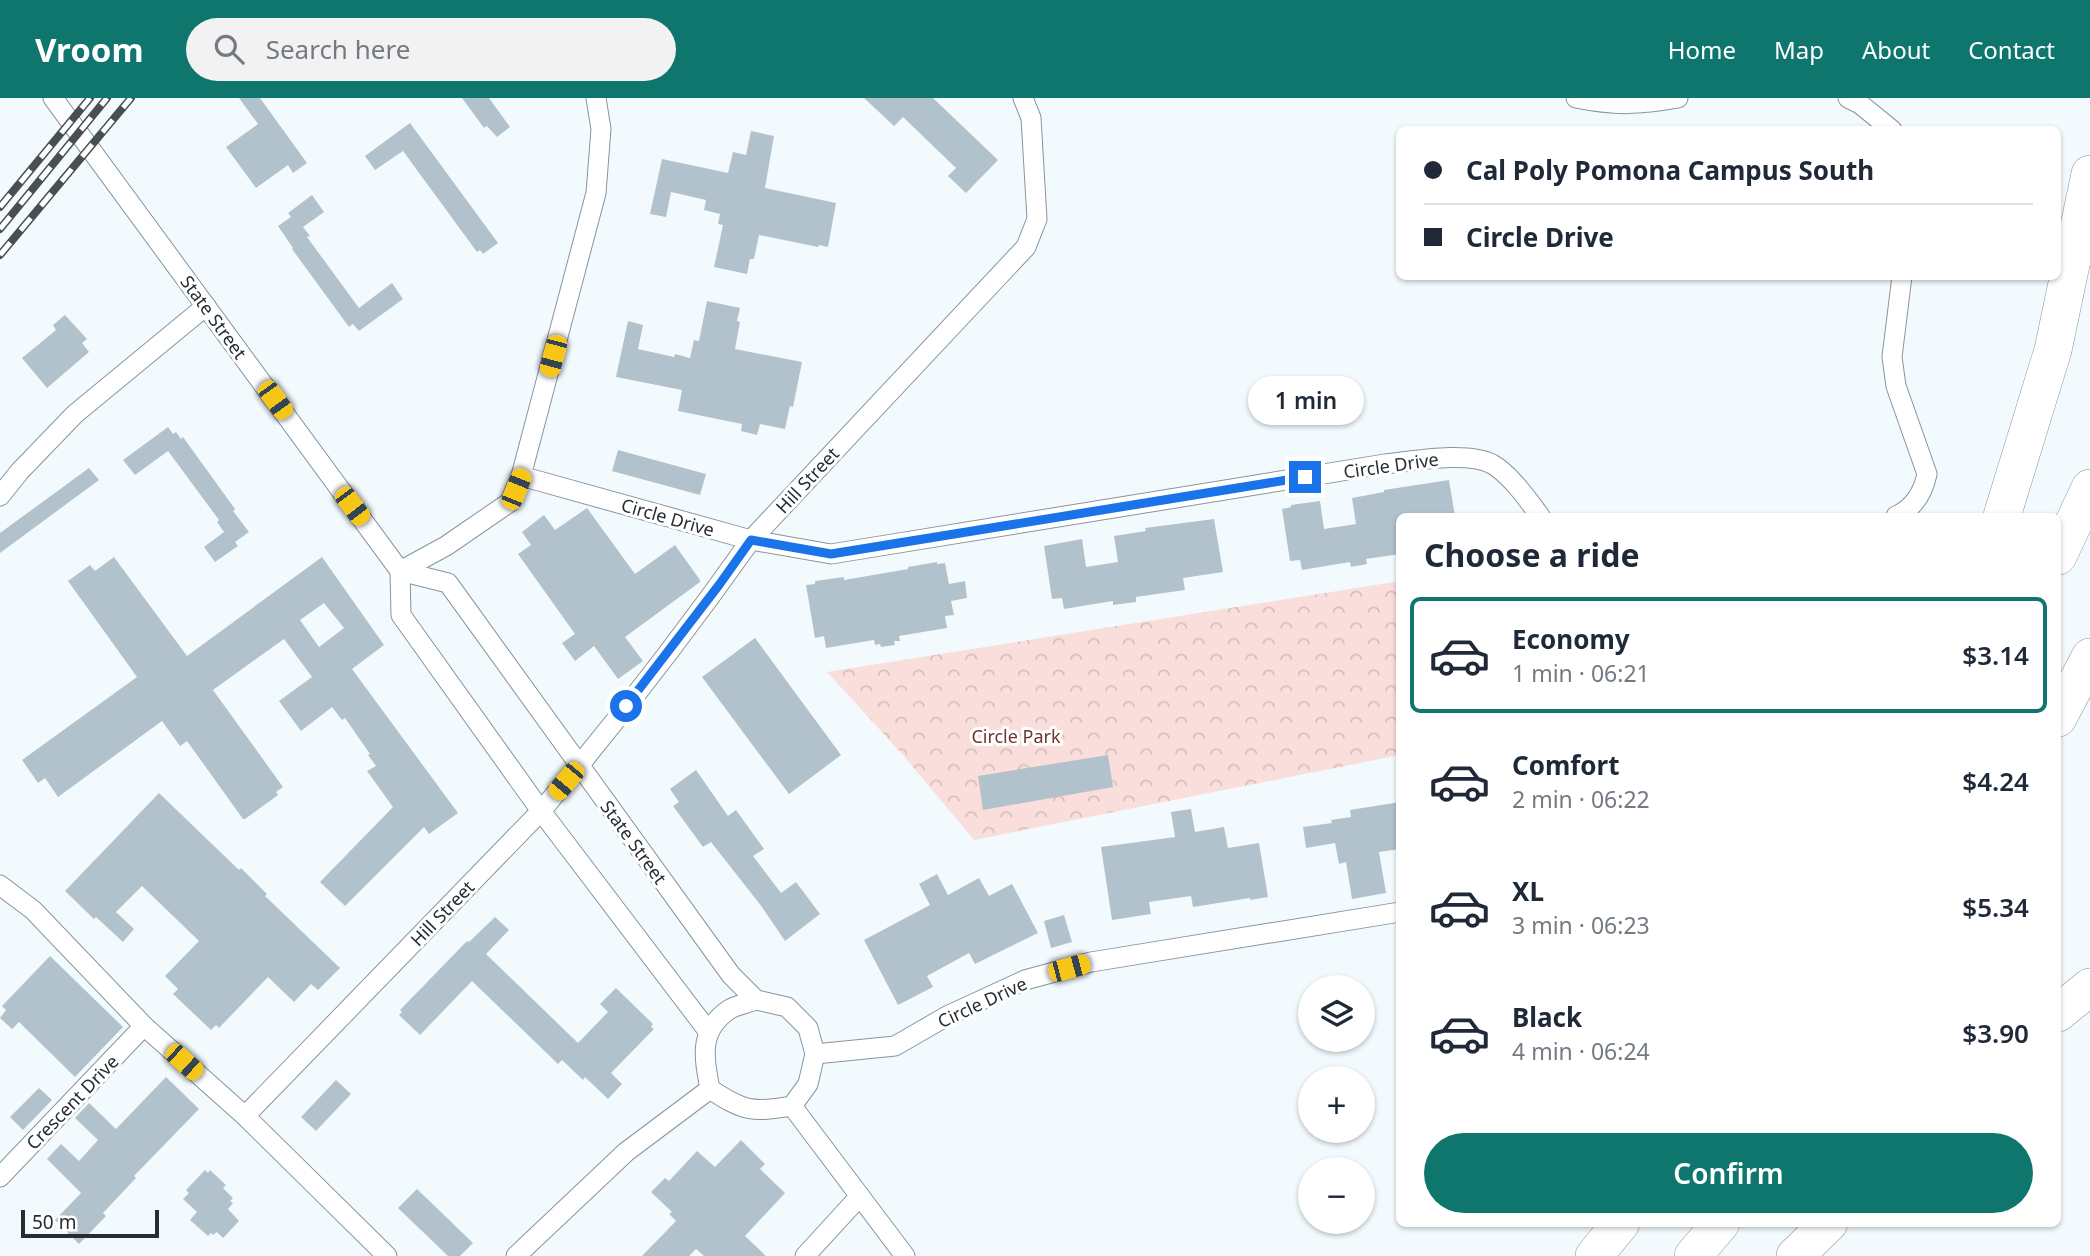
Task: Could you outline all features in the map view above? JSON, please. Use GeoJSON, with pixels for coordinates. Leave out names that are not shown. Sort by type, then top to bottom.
{"type":"FeatureCollection","features":[{"type":"Feature","properties":{"kind":"highway"},"geometry":{"type":"LineString","coordinates":[[2003,513],[2053,350],[2090,173]]}},
{"type":"Feature","properties":{"kind":"highway"},"geometry":{"type":"LineString","coordinates":[[2061,550],[2090,488]]}},
{"type":"Feature","properties":{"kind":"highway"},"geometry":{"type":"LineString","coordinates":[[2061,712],[2090,657]]}},
{"type":"Feature","properties":{"kind":"highway"},"geometry":{"type":"LineString","coordinates":[[2061,1011],[2090,987]]}},
{"type":"Feature","properties":{"kind":"highway"},"geometry":{"type":"LineString","coordinates":[[1594,1256],[1618,1227]]}},
{"type":"Feature","properties":{"kind":"highway"},"geometry":{"type":"LineString","coordinates":[[1693,1256],[1717,1227]]}},
{"type":"Feature","properties":{"kind":"highway"},"geometry":{"type":"LineString","coordinates":[[1795,1256],[1825,1227]]}},
{"type":"Feature","properties":{"kind":"street","name":"State Street"},"geometry":{"type":"LineString","coordinates":[[53,98],[400,571],[448,583],[731,975],[756,1000]]}},
{"type":"Feature","properties":{"kind":"street"},"geometry":{"type":"LineString","coordinates":[[596,98],[601,129],[596,193],[521,476],[510,502],[446,546],[400,571],[401,615],[541,811],[708,1031]]}},
{"type":"Feature","properties":{"kind":"street","name":"Hill Street"},"geometry":{"type":"LineString","coordinates":[[245,1116],[541,811],[579,766],[751,540],[1026,247],[1037,219],[1031,118],[1023,98]]}},
{"type":"Feature","properties":{"kind":"street"},"geometry":{"type":"LineString","coordinates":[[1576,98],[1604,104],[1643,104],[1678,98]]}},
{"type":"Feature","properties":{"kind":"street"},"geometry":{"type":"LineString","coordinates":[[1848,98],[1860,104],[1887,126]]}},
{"type":"Feature","properties":{"kind":"street"},"geometry":{"type":"LineString","coordinates":[[1901,513],[1913,505],[1924,488],[1927,474],[1896,386],[1892,358],[1902,280]]}},
{"type":"Feature","properties":{"kind":"street"},"geometry":{"type":"LineString","coordinates":[[0,496],[20,471],[75,414],[206,306]]}},
{"type":"Feature","properties":{"kind":"street","name":"Circle Drive"},"geometry":{"type":"LineString","coordinates":[[521,476],[751,540],[831,554],[1385,464],[1458,456],[1492,464],[1520,488],[1538,513]]}},
{"type":"Feature","properties":{"kind":"street"},"geometry":{"type":"LineString","coordinates":[[0,885],[33,909],[144,1026],[245,1116],[387,1256]]}},
{"type":"Feature","properties":{"kind":"street","name":"Circle Drive"},"geometry":{"type":"LineString","coordinates":[[815,1054],[895,1046],[947,1016],[1026,980],[1091,962],[1396,913]]}},
{"type":"Feature","properties":{"kind":"street"},"geometry":{"type":"LineString","coordinates":[[756,1000],[787,1007],[808,1028],[815,1054],[808,1084],[792,1106],[764,1111],[736,1106],[710,1089],[704,1057],[708,1031],[730,1009],[756,1000]]}},
{"type":"Feature","properties":{"kind":"street","name":"Crescent Drive"},"geometry":{"type":"LineString","coordinates":[[0,1177],[144,1026]]}},
{"type":"Feature","properties":{"kind":"street"},"geometry":{"type":"LineString","coordinates":[[516,1256],[626,1152],[710,1089]]}},
{"type":"Feature","properties":{"kind":"street"},"geometry":{"type":"LineString","coordinates":[[792,1106],[905,1256]]}},
{"type":"Feature","properties":{"kind":"street"},"geometry":{"type":"LineString","coordinates":[[805,1256],[860,1196]]}},
{"type":"Feature","properties":{"kind":"green space","name":"Circle Park"},"geometry":{"type":"Polygon","coordinates":[[[1396,582],[1396,756],[974,840],[902,754],[827,672],[1396,582]]]}},
{"type":"Feature","properties":{"kind":"building"},"geometry":{"type":"Polygon","coordinates":[[[239,98],[260,98],[307,163],[293,173],[288,165],[256,188],[226,147],[258,124],[239,98]]]}},
{"type":"Feature","properties":{"kind":"building"},"geometry":{"type":"Polygon","coordinates":[[[462,98],[489,98],[510,127],[497,137],[487,126],[484,128],[462,98]]]}},
{"type":"Feature","properties":{"kind":"building"},"geometry":{"type":"Polygon","coordinates":[[[864,98],[933,98],[998,160],[966,193],[948,176],[956,168],[903,117],[894,126],[864,98]]]}},
{"type":"Feature","properties":{"kind":"building"},"geometry":{"type":"Polygon","coordinates":[[[410,123],[498,243],[483,254],[480,250],[477,252],[403,151],[375,170],[365,156],[410,123]]]}},
{"type":"Feature","properties":{"kind":"building"},"geometry":{"type":"Polygon","coordinates":[[[751,131],[774,136],[765,188],[836,203],[828,247],[759,235],[754,259],[750,259],[747,274],[714,267],[723,225],[718,224],[720,214],[704,210],[706,200],[671,192],[666,217],[650,214],[662,159],[728,173],[733,152],[746,155],[751,131]]]}},
{"type":"Feature","properties":{"kind":"building"},"geometry":{"type":"Polygon","coordinates":[[[312,195],[324,212],[303,227],[310,236],[307,237],[359,308],[392,283],[403,299],[359,331],[353,324],[349,327],[278,226],[291,217],[288,213],[312,195]]]}},
{"type":"Feature","properties":{"kind":"building"},"geometry":{"type":"Polygon","coordinates":[[[707,301],[740,308],[735,349],[802,362],[793,407],[790,406],[785,429],[760,424],[757,435],[741,431],[742,424],[678,411],[682,390],[616,377],[628,321],[643,325],[638,349],[690,358],[694,340],[699,341],[707,301]]]}},
{"type":"Feature","properties":{"kind":"building"},"geometry":{"type":"Polygon","coordinates":[[[65,315],[87,339],[82,343],[89,352],[47,388],[22,358],[56,330],[53,325],[65,315]]]}},
{"type":"Feature","properties":{"kind":"building"},"geometry":{"type":"Polygon","coordinates":[[[168,427],[173,434],[176,432],[181,439],[183,437],[249,532],[235,542],[238,546],[215,562],[204,547],[224,532],[217,522],[219,520],[168,451],[135,475],[123,460],[168,427]]]}},
{"type":"Feature","properties":{"kind":"building"},"geometry":{"type":"Polygon","coordinates":[[[618,450],[706,474],[700,495],[612,471],[618,450]]]}},
{"type":"Feature","properties":{"kind":"building"},"geometry":{"type":"Polygon","coordinates":[[[89,468],[99,480],[0,553],[0,533],[89,468]]]}},
{"type":"Feature","properties":{"kind":"building"},"geometry":{"type":"Polygon","coordinates":[[[1449,480],[1454,513],[1396,513],[1396,555],[1366,559],[1367,564],[1351,567],[1350,562],[1302,570],[1300,560],[1290,561],[1282,509],[1320,501],[1324,529],[1356,524],[1352,498],[1449,480]]]}},
{"type":"Feature","properties":{"kind":"building"},"geometry":{"type":"Polygon","coordinates":[[[587,508],[635,574],[675,545],[700,580],[625,637],[643,661],[618,679],[594,646],[575,661],[562,643],[575,634],[518,554],[531,545],[522,532],[544,515],[555,530],[587,508]]]}},
{"type":"Feature","properties":{"kind":"building"},"geometry":{"type":"Polygon","coordinates":[[[1214,519],[1223,572],[1183,578],[1185,590],[1136,597],[1136,602],[1113,605],[1113,601],[1064,609],[1062,598],[1052,599],[1044,546],[1082,539],[1086,567],[1118,562],[1114,536],[1146,531],[1145,528],[1214,519]]]}},
{"type":"Feature","properties":{"kind":"building"},"geometry":{"type":"Polygon","coordinates":[[[114,557],[187,656],[322,557],[384,645],[352,669],[458,813],[429,834],[424,827],[345,906],[320,882],[393,807],[367,771],[376,766],[345,718],[342,720],[332,707],[301,731],[279,701],[312,677],[284,639],[213,690],[283,787],[276,792],[278,795],[245,819],[187,741],[180,746],[162,721],[58,797],[45,778],[38,783],[22,760],[137,677],[68,581],[90,565],[95,571],[114,557]],[[324,603],[300,620],[319,647],[344,628],[324,603]]]}},
{"type":"Feature","properties":{"kind":"building"},"geometry":{"type":"Polygon","coordinates":[[[937,562],[945,563],[949,584],[965,581],[967,598],[951,601],[954,615],[945,616],[947,628],[899,636],[900,641],[894,641],[895,645],[881,647],[880,644],[875,645],[874,640],[826,648],[824,636],[815,638],[806,585],[815,584],[815,581],[844,577],[844,580],[937,562]]]}},
{"type":"Feature","properties":{"kind":"building"},"geometry":{"type":"Polygon","coordinates":[[[755,638],[841,755],[789,794],[702,677],[755,638]]]}},
{"type":"Feature","properties":{"kind":"building"},"geometry":{"type":"Polygon","coordinates":[[[1108,755],[1113,787],[983,810],[978,776],[1108,755]]]}},
{"type":"Feature","properties":{"kind":"building"},"geometry":{"type":"Polygon","coordinates":[[[696,770],[728,816],[736,810],[764,849],[753,856],[781,893],[796,882],[820,914],[785,941],[711,842],[703,847],[673,806],[679,802],[670,789],[696,770]]]}},
{"type":"Feature","properties":{"kind":"building"},"geometry":{"type":"Polygon","coordinates":[[[159,793],[239,870],[241,868],[267,894],[265,896],[340,968],[318,990],[311,984],[294,1002],[268,977],[219,1028],[216,1025],[211,1030],[173,994],[178,989],[165,976],[199,941],[142,886],[116,912],[134,929],[123,942],[65,891],[159,793]]]}},
{"type":"Feature","properties":{"kind":"building"},"geometry":{"type":"Polygon","coordinates":[[[1396,803],[1396,850],[1379,852],[1386,893],[1352,899],[1346,862],[1339,864],[1335,843],[1306,848],[1303,827],[1351,817],[1350,810],[1396,803]]]}},
{"type":"Feature","properties":{"kind":"building"},"geometry":{"type":"Polygon","coordinates":[[[1191,809],[1195,832],[1224,827],[1228,848],[1259,843],[1268,897],[1193,907],[1191,896],[1149,902],[1151,914],[1112,920],[1101,847],[1175,837],[1171,812],[1191,809]]]}},
{"type":"Feature","properties":{"kind":"building"},"geometry":{"type":"Polygon","coordinates":[[[937,874],[948,895],[979,878],[989,896],[1012,884],[1038,933],[975,964],[969,953],[927,976],[933,987],[898,1005],[864,940],[930,905],[919,884],[937,874]]]}},
{"type":"Feature","properties":{"kind":"building"},"geometry":{"type":"Polygon","coordinates":[[[1064,915],[1072,942],[1051,948],[1044,921],[1064,915]]]}},
{"type":"Feature","properties":{"kind":"building"},"geometry":{"type":"Polygon","coordinates":[[[495,917],[509,930],[486,954],[578,1043],[608,1012],[600,1004],[616,988],[653,1024],[651,1027],[654,1029],[611,1073],[622,1084],[608,1099],[562,1060],[558,1064],[472,981],[420,1035],[399,1015],[402,1012],[400,1010],[467,941],[495,917]]]}},
{"type":"Feature","properties":{"kind":"building"},"geometry":{"type":"Polygon","coordinates":[[[50,956],[123,1027],[75,1077],[19,1022],[12,1029],[0,1018],[6,1010],[2,1006],[50,956]]]}},
{"type":"Feature","properties":{"kind":"building"},"geometry":{"type":"Polygon","coordinates":[[[166,1077],[199,1109],[134,1176],[136,1178],[103,1213],[106,1216],[79,1244],[55,1220],[81,1193],[47,1159],[61,1144],[79,1161],[98,1140],[75,1118],[89,1103],[116,1129],[166,1077]]]}},
{"type":"Feature","properties":{"kind":"building"},"geometry":{"type":"Polygon","coordinates":[[[336,1080],[351,1094],[316,1131],[301,1117],[336,1080]]]}},
{"type":"Feature","properties":{"kind":"building"},"geometry":{"type":"Polygon","coordinates":[[[39,1088],[52,1100],[23,1130],[10,1117],[39,1088]]]}},
{"type":"Feature","properties":{"kind":"building"},"geometry":{"type":"Polygon","coordinates":[[[741,1140],[765,1164],[760,1169],[785,1193],[745,1236],[766,1256],[704,1256],[696,1249],[689,1256],[642,1256],[676,1221],[669,1214],[672,1212],[651,1192],[665,1178],[669,1181],[697,1151],[715,1167],[741,1140]]]}},
{"type":"Feature","properties":{"kind":"building"},"geometry":{"type":"Polygon","coordinates":[[[205,1170],[208,1173],[210,1170],[226,1185],[223,1188],[233,1198],[228,1209],[239,1221],[223,1238],[217,1232],[208,1236],[190,1220],[197,1212],[183,1199],[189,1193],[186,1190],[205,1170]]]}},
{"type":"Feature","properties":{"kind":"building"},"geometry":{"type":"Polygon","coordinates":[[[417,1189],[473,1243],[460,1256],[448,1256],[398,1208],[417,1189]]]}},
{"type":"Feature","properties":{"kind":"railway"},"geometry":{"type":"LineString","coordinates":[[0,207],[90,98]]}},
{"type":"Feature","properties":{"kind":"railway"},"geometry":{"type":"LineString","coordinates":[[0,229],[107,98]]}},
{"type":"Feature","properties":{"kind":"railway"},"geometry":{"type":"LineString","coordinates":[[0,255],[131,98]]}},
{"type":"Feature","properties":{"kind":"route"},"geometry":{"type":"LineString","coordinates":[[626,706],[751,540],[831,554],[1305,477]]}}]}
